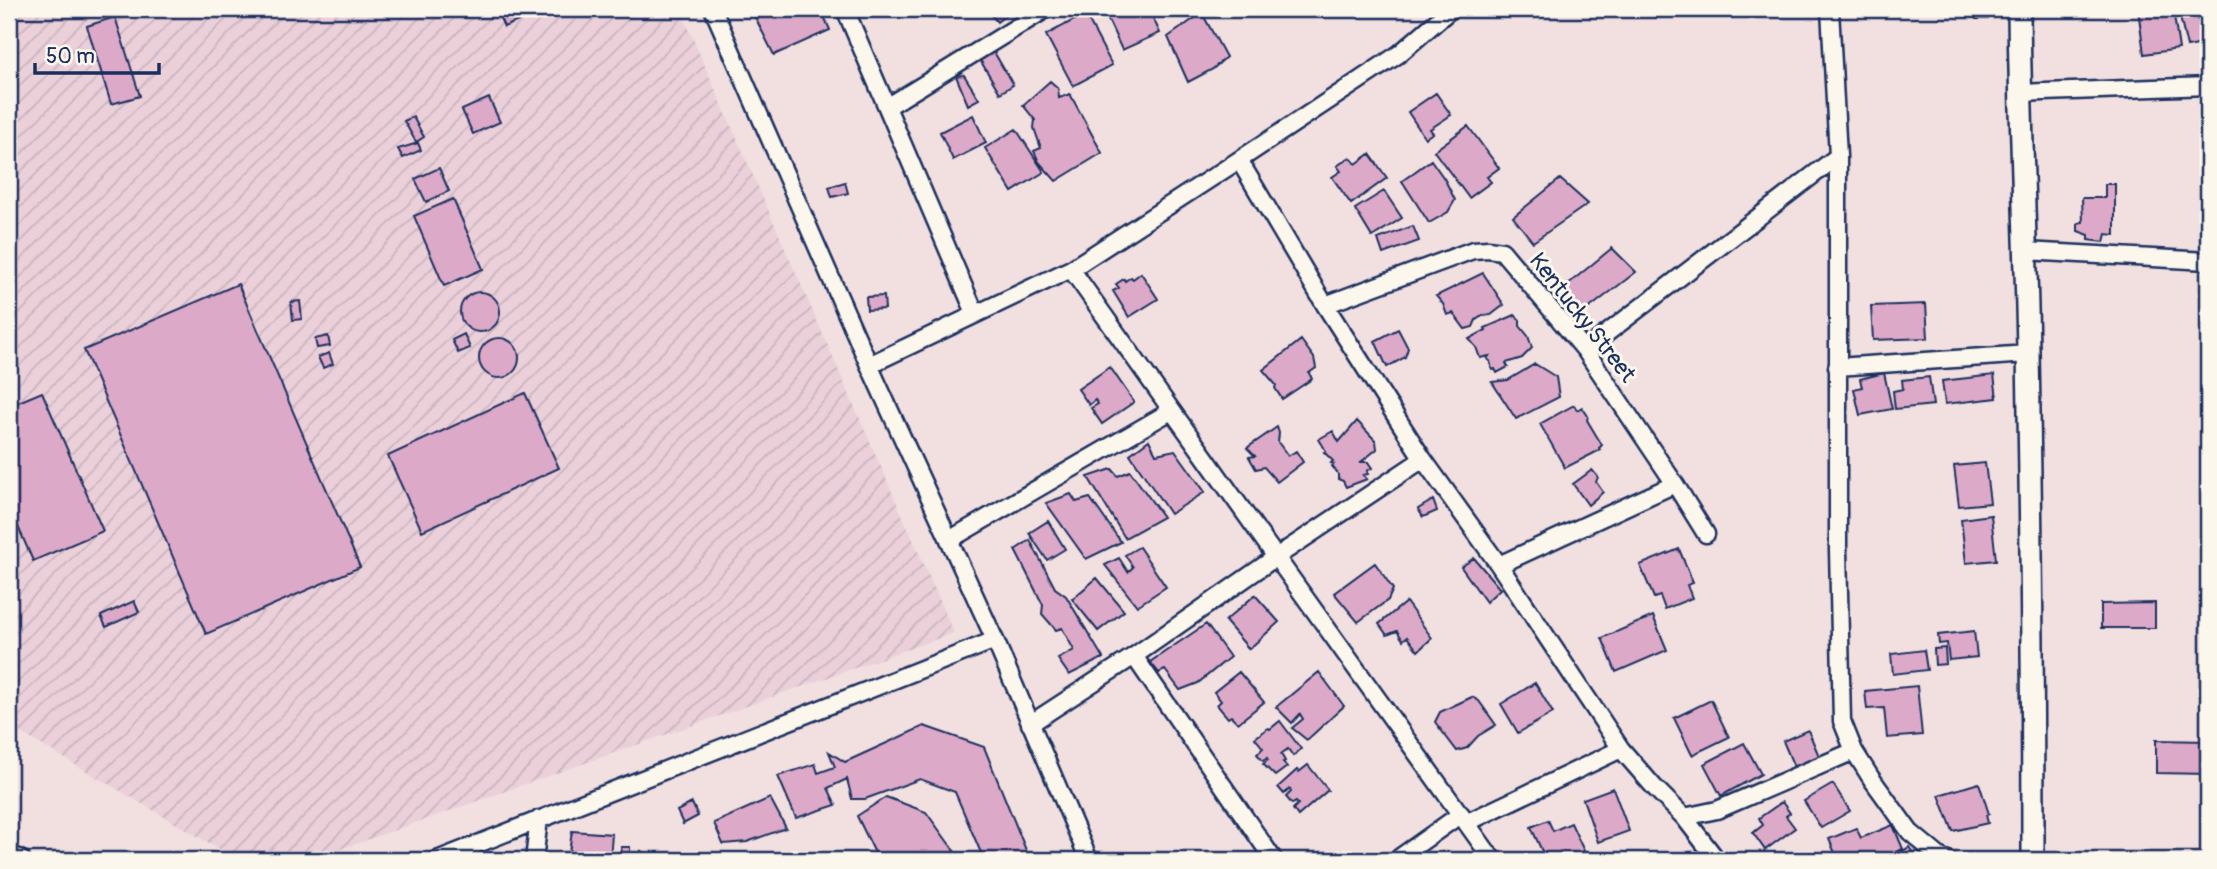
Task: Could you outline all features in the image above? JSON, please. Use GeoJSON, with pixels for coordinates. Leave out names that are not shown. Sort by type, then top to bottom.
{"type":"FeatureCollection","features":[{"type":"Feature","properties":{"kind":"street"},"geometry":{"type":"LineString","coordinates":[[713,9],[869,365],[995,640],[1090,860]]}},
{"type":"Feature","properties":{"kind":"street"},"geometry":{"type":"LineString","coordinates":[[845,9],[975,313]]}},
{"type":"Feature","properties":{"kind":"street"},"geometry":{"type":"LineString","coordinates":[[887,107],[1046,9]]}},
{"type":"Feature","properties":{"kind":"street"},"geometry":{"type":"LineString","coordinates":[[869,365],[1071,270],[1399,54],[1451,9]]}},
{"type":"Feature","properties":{"kind":"street"},"geometry":{"type":"LineString","coordinates":[[1830,9],[1838,156],[1838,550],[1842,721],[1854,751],[1910,832],[1940,857],[1948,860]]}},
{"type":"Feature","properties":{"kind":"street"},"geometry":{"type":"LineString","coordinates":[[2019,9],[2033,628],[2033,860]]}},
{"type":"Feature","properties":{"kind":"street"},"geometry":{"type":"LineString","coordinates":[[2019,93],[2208,86]]}},
{"type":"Feature","properties":{"kind":"street"},"geometry":{"type":"LineString","coordinates":[[1585,351],[1838,156]]}},
{"type":"Feature","properties":{"kind":"street"},"geometry":{"type":"LineString","coordinates":[[1239,160],[1325,305],[1423,459],[1499,565],[1621,748],[1654,788],[1684,817],[1717,860]]}},
{"type":"Feature","properties":{"kind":"street","name":"Kentucky Street"},"geometry":{"type":"LineString","coordinates":[[1325,305],[1473,250],[1488,248],[1502,251],[1585,351],[1706,534]]}},
{"type":"Feature","properties":{"kind":"street"},"geometry":{"type":"LineString","coordinates":[[2025,251],[2208,261]]}},
{"type":"Feature","properties":{"kind":"street"},"geometry":{"type":"LineString","coordinates":[[1071,270],[1493,860]]}},
{"type":"Feature","properties":{"kind":"street"},"geometry":{"type":"LineString","coordinates":[[1838,367],[2028,354]]}},
{"type":"Feature","properties":{"kind":"street"},"geometry":{"type":"LineString","coordinates":[[949,540],[1171,411]]}},
{"type":"Feature","properties":{"kind":"street"},"geometry":{"type":"LineString","coordinates":[[1030,724],[1423,459]]}},
{"type":"Feature","properties":{"kind":"street"},"geometry":{"type":"LineString","coordinates":[[1499,565],[1675,484]]}},
{"type":"Feature","properties":{"kind":"street"},"geometry":{"type":"LineString","coordinates":[[437,860],[995,640]]}},
{"type":"Feature","properties":{"kind":"street"},"geometry":{"type":"LineString","coordinates":[[1134,656],[1274,860]]}},
{"type":"Feature","properties":{"kind":"street"},"geometry":{"type":"LineString","coordinates":[[1396,860],[1464,818],[1621,748]]}},
{"type":"Feature","properties":{"kind":"street"},"geometry":{"type":"LineString","coordinates":[[1684,817],[1717,810],[1854,751]]}},
{"type":"Feature","properties":{"kind":"street"},"geometry":{"type":"LineString","coordinates":[[534,860],[539,819]]}},
{"type":"Feature","properties":{"kind":"street"},"geometry":{"type":"LineString","coordinates":[[9,853],[22,860]]}},
{"type":"Feature","properties":{"kind":"shaded area"},"geometry":{"type":"Polygon","coordinates":[[[9,9],[680,9],[954,633],[310,860],[238,860],[9,726],[9,9]]]}},
{"type":"Feature","properties":{"kind":"building"},"geometry":{"type":"Polygon","coordinates":[[[496,9],[530,9],[533,15],[504,27],[496,9]]]}},
{"type":"Feature","properties":{"kind":"building"},"geometry":{"type":"Polygon","coordinates":[[[821,9],[830,30],[774,55],[752,11],[821,9]]]}},
{"type":"Feature","properties":{"kind":"building"},"geometry":{"type":"Polygon","coordinates":[[[986,9],[1014,9],[997,22],[986,9]]]}},
{"type":"Feature","properties":{"kind":"building"},"geometry":{"type":"Polygon","coordinates":[[[1103,9],[1149,9],[1160,33],[1122,50],[1103,9]]]}},
{"type":"Feature","properties":{"kind":"building"},"geometry":{"type":"Polygon","coordinates":[[[1976,9],[1989,9],[1988,19],[1976,19],[1976,9]]]}},
{"type":"Feature","properties":{"kind":"building"},"geometry":{"type":"Polygon","coordinates":[[[2138,9],[2173,9],[2179,49],[2144,54],[2138,9]]]}},
{"type":"Feature","properties":{"kind":"building"},"geometry":{"type":"Polygon","coordinates":[[[1202,13],[1226,57],[1213,69],[1188,82],[1168,37],[1202,13]]]}},
{"type":"Feature","properties":{"kind":"building"},"geometry":{"type":"Polygon","coordinates":[[[2197,13],[2203,44],[2187,47],[2180,17],[2197,13]]]}},
{"type":"Feature","properties":{"kind":"building"},"geometry":{"type":"Polygon","coordinates":[[[1085,14],[1112,65],[1073,86],[1046,35],[1085,14]]]}},
{"type":"Feature","properties":{"kind":"building"},"geometry":{"type":"Polygon","coordinates":[[[115,17],[140,96],[111,104],[87,26],[115,17]]]}},
{"type":"Feature","properties":{"kind":"building"},"geometry":{"type":"Polygon","coordinates":[[[994,52],[1013,85],[1000,93],[980,60],[994,52]]]}},
{"type":"Feature","properties":{"kind":"building"},"geometry":{"type":"Polygon","coordinates":[[[964,75],[979,99],[968,105],[956,76],[964,75]]]}},
{"type":"Feature","properties":{"kind":"building"},"geometry":{"type":"Polygon","coordinates":[[[1050,81],[1058,88],[1059,98],[1070,94],[1102,153],[1056,181],[1039,162],[1034,151],[1041,148],[1034,128],[1035,120],[1023,105],[1050,81]]]}},
{"type":"Feature","properties":{"kind":"building"},"geometry":{"type":"Polygon","coordinates":[[[1436,93],[1451,115],[1430,129],[1433,133],[1425,138],[1408,112],[1436,93]]]}},
{"type":"Feature","properties":{"kind":"building"},"geometry":{"type":"Polygon","coordinates":[[[489,98],[500,122],[473,134],[462,110],[489,98]]]}},
{"type":"Feature","properties":{"kind":"building"},"geometry":{"type":"Polygon","coordinates":[[[973,115],[986,143],[953,160],[940,132],[973,115]]]}},
{"type":"Feature","properties":{"kind":"building"},"geometry":{"type":"Polygon","coordinates":[[[413,117],[424,137],[416,142],[404,121],[413,117]]]}},
{"type":"Feature","properties":{"kind":"building"},"geometry":{"type":"Polygon","coordinates":[[[1468,126],[1499,168],[1487,177],[1491,182],[1469,198],[1434,151],[1468,126]]]}},
{"type":"Feature","properties":{"kind":"building"},"geometry":{"type":"Polygon","coordinates":[[[1016,129],[1044,172],[1012,192],[985,148],[1016,129]]]}},
{"type":"Feature","properties":{"kind":"building"},"geometry":{"type":"Polygon","coordinates":[[[418,143],[421,150],[403,158],[398,149],[418,143]]]}},
{"type":"Feature","properties":{"kind":"building"},"geometry":{"type":"Polygon","coordinates":[[[1370,154],[1387,178],[1351,204],[1332,177],[1341,171],[1337,166],[1350,157],[1356,164],[1370,154]]]}},
{"type":"Feature","properties":{"kind":"building"},"geometry":{"type":"Polygon","coordinates":[[[1431,160],[1455,200],[1448,212],[1429,223],[1402,181],[1431,160]]]}},
{"type":"Feature","properties":{"kind":"building"},"geometry":{"type":"Polygon","coordinates":[[[439,168],[449,191],[426,202],[415,179],[439,168]]]}},
{"type":"Feature","properties":{"kind":"building"},"geometry":{"type":"Polygon","coordinates":[[[1560,179],[1588,204],[1533,242],[1513,217],[1560,179]]]}},
{"type":"Feature","properties":{"kind":"building"},"geometry":{"type":"Polygon","coordinates":[[[845,182],[848,193],[832,197],[829,187],[845,182]]]}},
{"type":"Feature","properties":{"kind":"building"},"geometry":{"type":"Polygon","coordinates":[[[2105,184],[2115,184],[2115,235],[2106,234],[2104,242],[2089,240],[2089,235],[2078,231],[2078,223],[2083,222],[2082,198],[2105,198],[2105,184]]]}},
{"type":"Feature","properties":{"kind":"building"},"geometry":{"type":"Polygon","coordinates":[[[1384,191],[1402,218],[1372,237],[1355,209],[1384,191]]]}},
{"type":"Feature","properties":{"kind":"building"},"geometry":{"type":"Polygon","coordinates":[[[453,199],[483,269],[444,286],[414,216],[453,199]]]}},
{"type":"Feature","properties":{"kind":"building"},"geometry":{"type":"Polygon","coordinates":[[[1413,226],[1419,241],[1383,254],[1378,239],[1413,226]]]}},
{"type":"Feature","properties":{"kind":"building"},"geometry":{"type":"Polygon","coordinates":[[[1612,248],[1636,272],[1583,313],[1562,289],[1612,248]]]}},
{"type":"Feature","properties":{"kind":"building"},"geometry":{"type":"Polygon","coordinates":[[[1141,273],[1158,299],[1129,317],[1113,291],[1119,288],[1116,284],[1124,279],[1133,279],[1141,273]]]}},
{"type":"Feature","properties":{"kind":"building"},"geometry":{"type":"Polygon","coordinates":[[[1483,273],[1504,305],[1491,315],[1476,320],[1473,327],[1465,329],[1453,313],[1447,315],[1436,296],[1483,273]]]}},
{"type":"Feature","properties":{"kind":"building"},"geometry":{"type":"Polygon","coordinates":[[[238,284],[360,567],[206,634],[84,350],[238,284]]]}},
{"type":"Feature","properties":{"kind":"building"},"geometry":{"type":"Polygon","coordinates":[[[480,292],[488,293],[494,298],[499,304],[499,320],[494,326],[488,331],[480,332],[472,331],[466,326],[461,320],[460,312],[461,304],[466,298],[472,293],[480,292]]]}},
{"type":"Feature","properties":{"kind":"building"},"geometry":{"type":"Polygon","coordinates":[[[884,296],[885,309],[867,310],[866,297],[884,296]]]}},
{"type":"Feature","properties":{"kind":"building"},"geometry":{"type":"Polygon","coordinates":[[[300,301],[302,319],[293,320],[291,302],[300,301]]]}},
{"type":"Feature","properties":{"kind":"building"},"geometry":{"type":"Polygon","coordinates":[[[1926,304],[1928,338],[1873,340],[1871,306],[1926,304]]]}},
{"type":"Feature","properties":{"kind":"building"},"geometry":{"type":"Polygon","coordinates":[[[1515,315],[1520,320],[1520,326],[1528,336],[1532,348],[1522,358],[1506,363],[1508,367],[1497,373],[1495,369],[1492,370],[1487,359],[1489,356],[1480,358],[1469,339],[1486,330],[1485,328],[1515,315]]]}},
{"type":"Feature","properties":{"kind":"building"},"geometry":{"type":"Polygon","coordinates":[[[1398,329],[1408,348],[1405,357],[1387,367],[1375,341],[1398,329]]]}},
{"type":"Feature","properties":{"kind":"building"},"geometry":{"type":"Polygon","coordinates":[[[464,334],[470,348],[458,353],[452,340],[464,334]]]}},
{"type":"Feature","properties":{"kind":"building"},"geometry":{"type":"Polygon","coordinates":[[[328,336],[330,346],[317,348],[315,339],[328,336]]]}},
{"type":"Feature","properties":{"kind":"building"},"geometry":{"type":"Polygon","coordinates":[[[499,338],[507,339],[513,344],[518,350],[518,366],[513,372],[507,377],[499,378],[491,377],[485,372],[480,366],[479,358],[480,350],[485,344],[491,339],[499,338]]]}},
{"type":"Feature","properties":{"kind":"building"},"geometry":{"type":"Polygon","coordinates":[[[1301,340],[1314,358],[1316,368],[1309,373],[1312,379],[1282,399],[1275,388],[1276,385],[1263,370],[1301,340]]]}},
{"type":"Feature","properties":{"kind":"building"},"geometry":{"type":"Polygon","coordinates":[[[329,353],[333,364],[323,368],[318,357],[329,353]]]}},
{"type":"Feature","properties":{"kind":"building"},"geometry":{"type":"Polygon","coordinates":[[[1535,364],[1556,377],[1559,397],[1516,419],[1492,382],[1508,380],[1535,364]]]}},
{"type":"Feature","properties":{"kind":"building"},"geometry":{"type":"Polygon","coordinates":[[[1110,367],[1134,402],[1102,424],[1091,408],[1098,404],[1095,400],[1089,405],[1078,389],[1110,367]]]}},
{"type":"Feature","properties":{"kind":"building"},"geometry":{"type":"Polygon","coordinates":[[[1884,373],[1892,409],[1860,415],[1854,389],[1862,387],[1860,379],[1884,373]]]}},
{"type":"Feature","properties":{"kind":"building"},"geometry":{"type":"Polygon","coordinates":[[[1994,375],[1997,398],[1945,404],[1942,381],[1994,375]]]}},
{"type":"Feature","properties":{"kind":"building"},"geometry":{"type":"Polygon","coordinates":[[[1929,377],[1933,405],[1895,409],[1893,391],[1903,389],[1902,380],[1929,377]]]}},
{"type":"Feature","properties":{"kind":"building"},"geometry":{"type":"Polygon","coordinates":[[[42,392],[103,531],[33,561],[9,506],[9,406],[42,392]]]}},
{"type":"Feature","properties":{"kind":"building"},"geometry":{"type":"Polygon","coordinates":[[[525,393],[559,468],[422,531],[388,456],[525,393]]]}},
{"type":"Feature","properties":{"kind":"building"},"geometry":{"type":"Polygon","coordinates":[[[1574,405],[1577,410],[1582,407],[1602,445],[1600,450],[1565,468],[1540,424],[1574,405]]]}},
{"type":"Feature","properties":{"kind":"building"},"geometry":{"type":"Polygon","coordinates":[[[1357,421],[1376,441],[1377,449],[1361,462],[1368,462],[1372,468],[1367,471],[1368,474],[1363,475],[1367,479],[1346,487],[1343,481],[1338,479],[1332,466],[1334,464],[1331,463],[1333,461],[1324,452],[1326,451],[1319,439],[1333,431],[1339,442],[1357,421]]]}},
{"type":"Feature","properties":{"kind":"building"},"geometry":{"type":"Polygon","coordinates":[[[1277,427],[1278,442],[1288,456],[1296,451],[1303,462],[1277,482],[1264,467],[1256,469],[1249,457],[1255,456],[1247,448],[1277,427]]]}},
{"type":"Feature","properties":{"kind":"building"},"geometry":{"type":"Polygon","coordinates":[[[1149,440],[1156,454],[1175,450],[1205,492],[1170,514],[1130,454],[1149,440]]]}},
{"type":"Feature","properties":{"kind":"building"},"geometry":{"type":"Polygon","coordinates":[[[1985,463],[1990,503],[1959,506],[1954,466],[1985,463]]]}},
{"type":"Feature","properties":{"kind":"building"},"geometry":{"type":"Polygon","coordinates":[[[1112,469],[1118,476],[1130,471],[1163,517],[1125,538],[1088,477],[1112,469]]]}},
{"type":"Feature","properties":{"kind":"building"},"geometry":{"type":"Polygon","coordinates":[[[1592,470],[1598,477],[1596,482],[1603,492],[1588,505],[1573,484],[1592,470]]]}},
{"type":"Feature","properties":{"kind":"building"},"geometry":{"type":"Polygon","coordinates":[[[1071,494],[1076,502],[1090,498],[1121,542],[1086,559],[1046,503],[1071,494]]]}},
{"type":"Feature","properties":{"kind":"building"},"geometry":{"type":"Polygon","coordinates":[[[1433,500],[1437,511],[1423,517],[1418,509],[1433,500]]]}},
{"type":"Feature","properties":{"kind":"building"},"geometry":{"type":"Polygon","coordinates":[[[1991,515],[1996,560],[1966,563],[1961,519],[1991,515]]]}},
{"type":"Feature","properties":{"kind":"building"},"geometry":{"type":"Polygon","coordinates":[[[1048,521],[1065,549],[1047,560],[1029,533],[1048,521]]]}},
{"type":"Feature","properties":{"kind":"building"},"geometry":{"type":"Polygon","coordinates":[[[1030,540],[1055,588],[1066,596],[1103,658],[1069,675],[1058,659],[1074,650],[1062,628],[1056,630],[1042,614],[1043,605],[1015,550],[1030,540]]]}},
{"type":"Feature","properties":{"kind":"building"},"geometry":{"type":"Polygon","coordinates":[[[1139,547],[1166,587],[1137,606],[1105,565],[1119,558],[1128,572],[1133,567],[1125,555],[1139,547]]]}},
{"type":"Feature","properties":{"kind":"building"},"geometry":{"type":"Polygon","coordinates":[[[1679,549],[1693,583],[1687,585],[1692,598],[1665,609],[1660,596],[1654,598],[1640,565],[1679,549]]]}},
{"type":"Feature","properties":{"kind":"building"},"geometry":{"type":"Polygon","coordinates":[[[1474,558],[1500,589],[1486,602],[1461,567],[1474,558]]]}},
{"type":"Feature","properties":{"kind":"building"},"geometry":{"type":"Polygon","coordinates":[[[1375,563],[1393,589],[1388,600],[1358,622],[1334,593],[1375,563]]]}},
{"type":"Feature","properties":{"kind":"building"},"geometry":{"type":"Polygon","coordinates":[[[1097,578],[1124,611],[1098,631],[1072,599],[1097,578]]]}},
{"type":"Feature","properties":{"kind":"building"},"geometry":{"type":"Polygon","coordinates":[[[1255,595],[1279,622],[1249,649],[1225,621],[1255,595]]]}},
{"type":"Feature","properties":{"kind":"building"},"geometry":{"type":"Polygon","coordinates":[[[134,601],[139,612],[106,627],[101,616],[134,601]]]}},
{"type":"Feature","properties":{"kind":"building"},"geometry":{"type":"Polygon","coordinates":[[[1406,602],[1432,638],[1418,651],[1407,637],[1403,640],[1397,631],[1387,635],[1379,624],[1406,602]]]}},
{"type":"Feature","properties":{"kind":"building"},"geometry":{"type":"Polygon","coordinates":[[[2155,603],[2155,628],[2101,628],[2101,604],[2155,603]]]}},
{"type":"Feature","properties":{"kind":"building"},"geometry":{"type":"Polygon","coordinates":[[[1653,616],[1667,650],[1616,672],[1602,638],[1653,616]]]}},
{"type":"Feature","properties":{"kind":"building"},"geometry":{"type":"Polygon","coordinates":[[[1206,624],[1230,657],[1198,683],[1180,690],[1165,670],[1159,673],[1150,662],[1206,624]]]}},
{"type":"Feature","properties":{"kind":"building"},"geometry":{"type":"Polygon","coordinates":[[[1974,631],[1977,657],[1949,660],[1947,643],[1939,644],[1938,635],[1974,631]]]}},
{"type":"Feature","properties":{"kind":"building"},"geometry":{"type":"Polygon","coordinates":[[[1945,648],[1946,664],[1935,665],[1934,649],[1945,648]]]}},
{"type":"Feature","properties":{"kind":"building"},"geometry":{"type":"Polygon","coordinates":[[[1924,650],[1927,670],[1893,674],[1891,654],[1924,650]]]}},
{"type":"Feature","properties":{"kind":"building"},"geometry":{"type":"Polygon","coordinates":[[[1239,672],[1264,702],[1238,723],[1231,716],[1228,718],[1217,705],[1221,701],[1214,692],[1239,672]]]}},
{"type":"Feature","properties":{"kind":"building"},"geometry":{"type":"Polygon","coordinates":[[[1319,672],[1344,706],[1307,740],[1292,728],[1303,719],[1300,714],[1292,723],[1276,707],[1319,672]]]}},
{"type":"Feature","properties":{"kind":"building"},"geometry":{"type":"Polygon","coordinates":[[[1535,683],[1553,713],[1518,733],[1501,704],[1535,683]]]}},
{"type":"Feature","properties":{"kind":"building"},"geometry":{"type":"Polygon","coordinates":[[[1917,686],[1922,735],[1887,738],[1884,708],[1867,709],[1865,691],[1917,686]]]}},
{"type":"Feature","properties":{"kind":"building"},"geometry":{"type":"Polygon","coordinates":[[[1472,697],[1479,701],[1496,725],[1478,736],[1467,748],[1457,751],[1435,722],[1440,712],[1472,697]]]}},
{"type":"Feature","properties":{"kind":"building"},"geometry":{"type":"Polygon","coordinates":[[[1711,700],[1729,737],[1692,755],[1674,718],[1711,700]]]}},
{"type":"Feature","properties":{"kind":"building"},"geometry":{"type":"Polygon","coordinates":[[[1280,721],[1301,749],[1293,756],[1288,749],[1281,754],[1287,767],[1275,776],[1263,764],[1267,758],[1263,761],[1257,754],[1263,748],[1255,738],[1280,721]]]}},
{"type":"Feature","properties":{"kind":"building"},"geometry":{"type":"Polygon","coordinates":[[[924,726],[984,747],[1030,860],[984,860],[955,792],[920,779],[865,799],[852,799],[847,779],[828,788],[836,805],[796,818],[778,776],[815,764],[818,773],[835,767],[829,752],[845,762],[924,726]]]}},
{"type":"Feature","properties":{"kind":"building"},"geometry":{"type":"Polygon","coordinates":[[[1808,730],[1819,756],[1794,767],[1783,741],[1808,730]]]}},
{"type":"Feature","properties":{"kind":"building"},"geometry":{"type":"Polygon","coordinates":[[[2156,740],[2208,741],[2208,774],[2156,773],[2156,740]]]}},
{"type":"Feature","properties":{"kind":"building"},"geometry":{"type":"Polygon","coordinates":[[[1744,743],[1761,774],[1721,796],[1704,764],[1744,743]]]}},
{"type":"Feature","properties":{"kind":"building"},"geometry":{"type":"Polygon","coordinates":[[[1308,765],[1328,790],[1298,816],[1293,809],[1298,804],[1292,804],[1286,797],[1291,792],[1290,789],[1284,794],[1278,787],[1297,770],[1299,772],[1308,765]]]}},
{"type":"Feature","properties":{"kind":"building"},"geometry":{"type":"Polygon","coordinates":[[[1979,783],[1989,814],[1986,815],[1988,823],[1953,831],[1939,795],[1979,783]]]}},
{"type":"Feature","properties":{"kind":"building"},"geometry":{"type":"Polygon","coordinates":[[[1833,784],[1850,811],[1821,828],[1804,801],[1833,784]]]}},
{"type":"Feature","properties":{"kind":"building"},"geometry":{"type":"Polygon","coordinates":[[[1613,788],[1629,831],[1598,842],[1583,799],[1613,788]]]}},
{"type":"Feature","properties":{"kind":"building"},"geometry":{"type":"Polygon","coordinates":[[[886,797],[926,812],[955,852],[936,860],[897,860],[875,853],[857,816],[886,797]]]}},
{"type":"Feature","properties":{"kind":"building"},"geometry":{"type":"Polygon","coordinates":[[[770,798],[786,828],[747,842],[723,844],[714,823],[770,798]]]}},
{"type":"Feature","properties":{"kind":"building"},"geometry":{"type":"Polygon","coordinates":[[[1782,802],[1790,813],[1786,816],[1795,828],[1765,850],[1753,833],[1763,825],[1759,818],[1782,802]]]}},
{"type":"Feature","properties":{"kind":"building"},"geometry":{"type":"Polygon","coordinates":[[[692,803],[698,816],[683,824],[677,811],[692,803]]]}},
{"type":"Feature","properties":{"kind":"building"},"geometry":{"type":"Polygon","coordinates":[[[1548,820],[1553,831],[1571,823],[1584,851],[1564,860],[1546,860],[1531,827],[1548,820]]]}},
{"type":"Feature","properties":{"kind":"building"},"geometry":{"type":"Polygon","coordinates":[[[1893,825],[1903,849],[1877,860],[1838,860],[1829,839],[1856,828],[1861,838],[1893,825]]]}},
{"type":"Feature","properties":{"kind":"building"},"geometry":{"type":"Polygon","coordinates":[[[572,831],[612,834],[610,860],[568,860],[572,831]]]}},
{"type":"Feature","properties":{"kind":"building"},"geometry":{"type":"Polygon","coordinates":[[[621,847],[630,847],[630,857],[638,860],[623,860],[621,847]]]}},
{"type":"Feature","properties":{"kind":"building"},"geometry":{"type":"Polygon","coordinates":[[[1909,847],[1918,860],[1890,860],[1909,847]]]}},
{"type":"Feature","properties":{"kind":"building"},"geometry":{"type":"Polygon","coordinates":[[[641,851],[649,857],[647,860],[638,860],[641,851]]]}}]}
